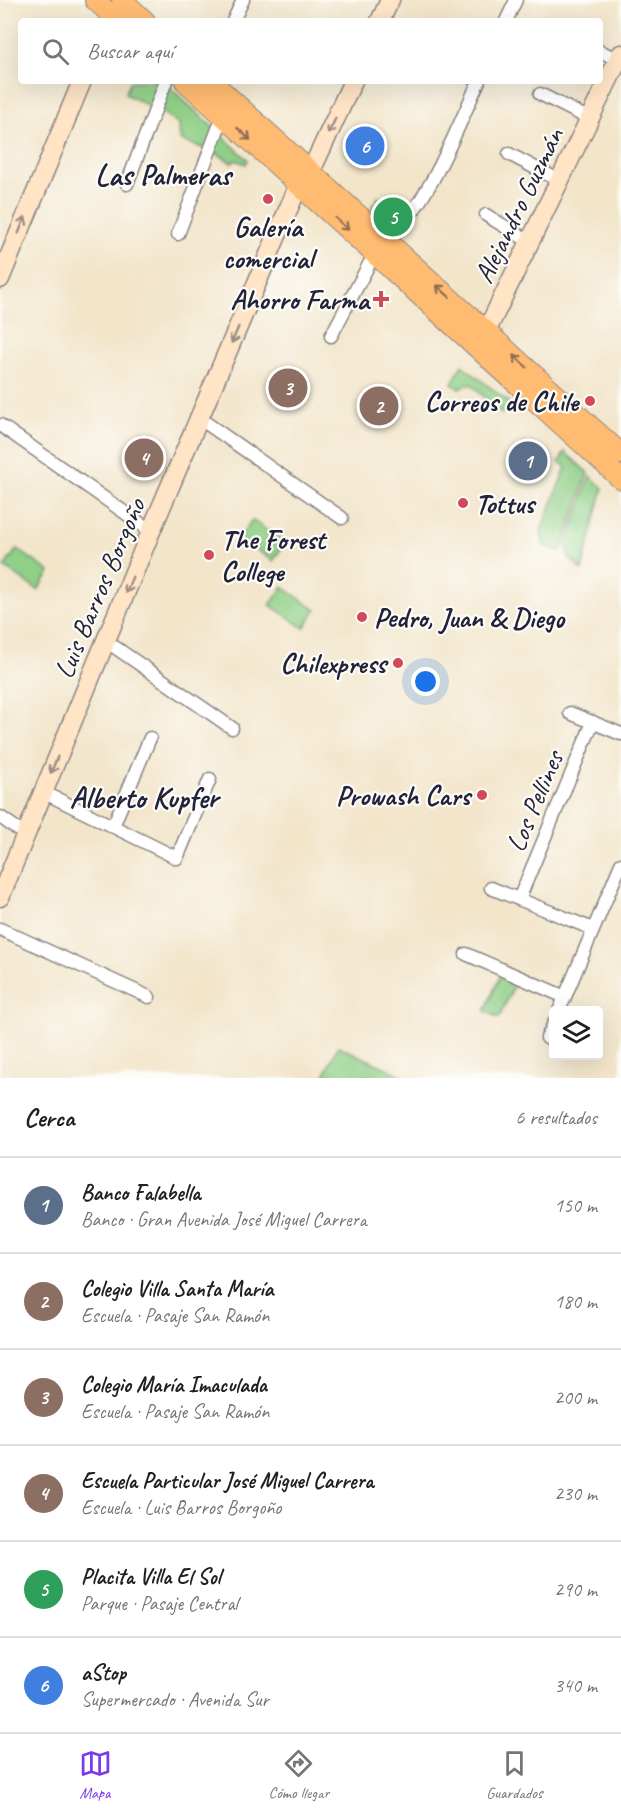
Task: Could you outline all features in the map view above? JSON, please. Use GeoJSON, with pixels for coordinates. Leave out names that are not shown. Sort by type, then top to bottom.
{"type":"FeatureCollection","features":[{"type":"Feature","properties":{"kind":"main road"},"geometry":{"type":"LineString","coordinates":[[110,9],[136,18]]}},
{"type":"Feature","properties":{"kind":"main road"},"geometry":{"type":"LineString","coordinates":[[200,84],[223,116],[305,178]]}},
{"type":"Feature","properties":{"kind":"main road"},"geometry":{"type":"LineString","coordinates":[[200,84],[480,338],[621,478]]}},
{"type":"Feature","properties":{"kind":"main road"},"geometry":{"type":"LineString","coordinates":[[480,338],[621,453]]}},
{"type":"Feature","properties":{"kind":"street"},"geometry":{"type":"LineString","coordinates":[[234,18],[243,0]]}},
{"type":"Feature","properties":{"kind":"street"},"geometry":{"type":"LineString","coordinates":[[381,18],[390,0]]}},
{"type":"Feature","properties":{"kind":"street"},"geometry":{"type":"LineString","coordinates":[[507,18],[516,0]]}},
{"type":"Feature","properties":{"kind":"street"},"geometry":{"type":"LineString","coordinates":[[603,52],[620,57]]}},
{"type":"Feature","properties":{"kind":"street","name":"Alejandro Guzmán"},"geometry":{"type":"LineString","coordinates":[[480,338],[530,242],[620,57]]}},
{"type":"Feature","properties":{"kind":"street"},"geometry":{"type":"LineString","coordinates":[[0,279],[81,84]]}},
{"type":"Feature","properties":{"kind":"street"},"geometry":{"type":"LineString","coordinates":[[127,184],[165,84]]}},
{"type":"Feature","properties":{"kind":"street","name":"Luis Barros Borgoño"},"geometry":{"type":"LineString","coordinates":[[0,897],[199,418],[305,178],[352,84]]}},
{"type":"Feature","properties":{"kind":"street"},"geometry":{"type":"LineString","coordinates":[[331,336],[381,247],[410,218],[425,195],[478,84]]}},
{"type":"Feature","properties":{"kind":"street"},"geometry":{"type":"LineString","coordinates":[[540,94],[590,119]]}},
{"type":"Feature","properties":{"kind":"street"},"geometry":{"type":"LineString","coordinates":[[178,234],[223,116]]}},
{"type":"Feature","properties":{"kind":"street"},"geometry":{"type":"LineString","coordinates":[[509,154],[560,181]]}},
{"type":"Feature","properties":{"kind":"street"},"geometry":{"type":"LineString","coordinates":[[486,215],[530,242]]}},
{"type":"Feature","properties":{"kind":"street"},"geometry":{"type":"LineString","coordinates":[[199,418],[342,518]]}},
{"type":"Feature","properties":{"kind":"street"},"geometry":{"type":"LineString","coordinates":[[0,425],[151,531]]}},
{"type":"Feature","properties":{"kind":"street"},"geometry":{"type":"LineString","coordinates":[[106,641],[232,728]]}},
{"type":"Feature","properties":{"kind":"street"},"geometry":{"type":"LineString","coordinates":[[570,712],[621,734]]}},
{"type":"Feature","properties":{"kind":"street","name":"Los Pellines"},"geometry":{"type":"LineString","coordinates":[[519,899],[593,722]]}},
{"type":"Feature","properties":{"kind":"street"},"geometry":{"type":"LineString","coordinates":[[113,826],[150,738]]}},
{"type":"Feature","properties":{"kind":"street"},"geometry":{"type":"LineString","coordinates":[[43,792],[177,858],[210,779]]}},
{"type":"Feature","properties":{"kind":"street"},"geometry":{"type":"LineString","coordinates":[[0,817],[26,835]]}},
{"type":"Feature","properties":{"kind":"street"},"geometry":{"type":"LineString","coordinates":[[561,1006],[621,864]]}},
{"type":"Feature","properties":{"kind":"street"},"geometry":{"type":"LineString","coordinates":[[491,888],[593,929]]}},
{"type":"Feature","properties":{"kind":"street"},"geometry":{"type":"LineString","coordinates":[[0,929],[149,997]]}},
{"type":"Feature","properties":{"kind":"street"},"geometry":{"type":"LineString","coordinates":[[466,954],[565,997]]}},
{"type":"Feature","properties":{"kind":"street"},"geometry":{"type":"LineString","coordinates":[[547,1038],[549,1034]]}},
{"type":"Feature","properties":{"kind":"green space"},"geometry":{"type":"Polygon","coordinates":[[[130,84],[166,84],[248,160],[246,164],[235,160],[232,163],[216,153],[180,140],[179,124],[125,94],[130,84]]]}},
{"type":"Feature","properties":{"kind":"green space"},"geometry":{"type":"Polygon","coordinates":[[[378,198],[406,211],[395,227],[372,207],[378,198]]]}},
{"type":"Feature","properties":{"kind":"green space"},"geometry":{"type":"Polygon","coordinates":[[[462,365],[510,403],[501,414],[471,384],[458,388],[452,384],[462,365]]]}},
{"type":"Feature","properties":{"kind":"green space"},"geometry":{"type":"Polygon","coordinates":[[[565,452],[588,473],[561,551],[544,546],[541,531],[566,467],[559,462],[565,452]]]}},
{"type":"Feature","properties":{"kind":"green space"},"geometry":{"type":"Polygon","coordinates":[[[590,476],[603,488],[582,570],[569,558],[566,545],[590,476]]]}},
{"type":"Feature","properties":{"kind":"green space"},"geometry":{"type":"Polygon","coordinates":[[[252,520],[285,543],[273,561],[239,538],[252,520]]]}},
{"type":"Feature","properties":{"kind":"green space"},"geometry":{"type":"Polygon","coordinates":[[[17,549],[50,572],[38,590],[4,567],[17,549]]]}},
{"type":"Feature","properties":{"kind":"green space"},"geometry":{"type":"Polygon","coordinates":[[[283,587],[316,610],[304,628],[270,605],[283,587]]]}},
{"type":"Feature","properties":{"kind":"green space"},"geometry":{"type":"Polygon","coordinates":[[[500,976],[515,983],[499,1018],[485,1011],[500,976]]]}},
{"type":"Feature","properties":{"kind":"green space"},"geometry":{"type":"Polygon","coordinates":[[[338,1046],[408,1078],[323,1078],[338,1046]]]}},
{"type":"Feature","properties":{"kind":"place","name":"aStop"},"geometry":{"type":"Point","coordinates":[365,146]}},
{"type":"Feature","properties":{"kind":"place","name":"Galería comercial"},"geometry":{"type":"Point","coordinates":[268,199]}},
{"type":"Feature","properties":{"kind":"place","name":"Placita Villa El Sol"},"geometry":{"type":"Point","coordinates":[393,217]}},
{"type":"Feature","properties":{"kind":"place","name":"Ahorro Farma"},"geometry":{"type":"Point","coordinates":[381,299]}},
{"type":"Feature","properties":{"kind":"place","name":"Colegio María Imaculada"},"geometry":{"type":"Point","coordinates":[288,388]}},
{"type":"Feature","properties":{"kind":"place","name":"Correos de Chile"},"geometry":{"type":"Point","coordinates":[590,401]}},
{"type":"Feature","properties":{"kind":"place","name":"Colegio Villa Santa María"},"geometry":{"type":"Point","coordinates":[379,406]}},
{"type":"Feature","properties":{"kind":"place","name":"Escuela Particular José Miguel Carrera"},"geometry":{"type":"Point","coordinates":[144,458]}},
{"type":"Feature","properties":{"kind":"place","name":"Banco Falabella"},"geometry":{"type":"Point","coordinates":[528,461]}},
{"type":"Feature","properties":{"kind":"place","name":"Tottus"},"geometry":{"type":"Point","coordinates":[463,503]}},
{"type":"Feature","properties":{"kind":"place","name":"The Forest College"},"geometry":{"type":"Point","coordinates":[209,555]}},
{"type":"Feature","properties":{"kind":"place","name":"Pedro, Juan & Diego"},"geometry":{"type":"Point","coordinates":[362,617]}},
{"type":"Feature","properties":{"kind":"place","name":"Chilexpress"},"geometry":{"type":"Point","coordinates":[398,663]}},
{"type":"Feature","properties":{"kind":"place","name":"Prowash Cars"},"geometry":{"type":"Point","coordinates":[482,795]}},
{"type":"Feature","properties":{"kind":"district","name":"Las Palmeras"},"geometry":{"type":"Point","coordinates":[163,175]}},
{"type":"Feature","properties":{"kind":"district","name":"Alberto Kupfer"},"geometry":{"type":"Point","coordinates":[144,798]}}]}
